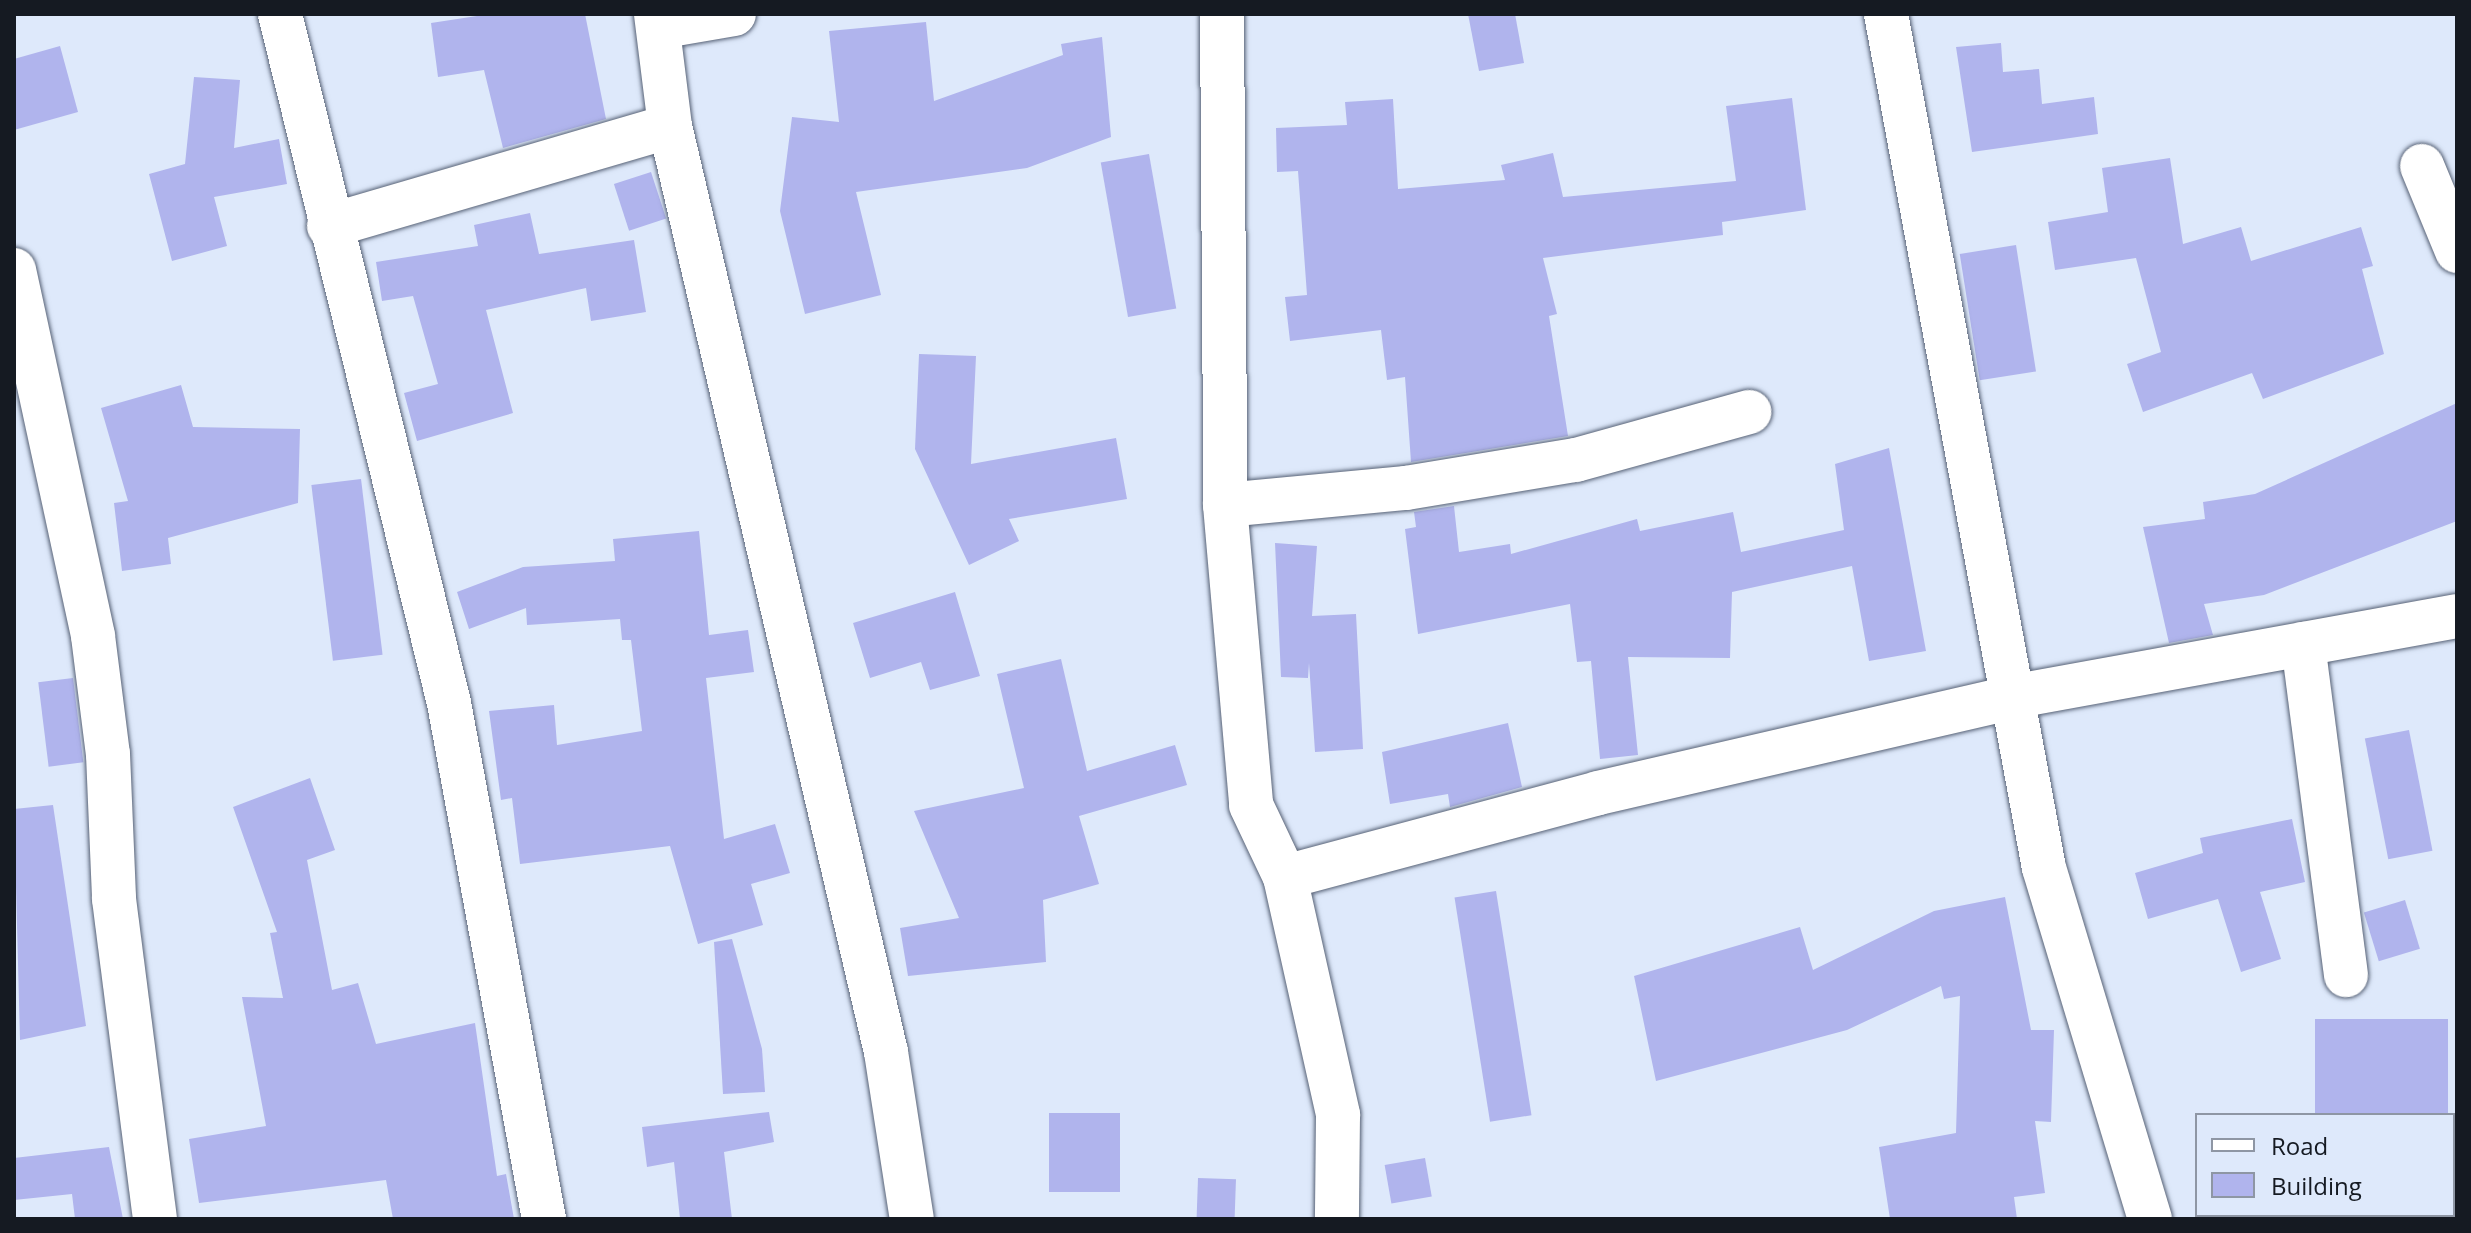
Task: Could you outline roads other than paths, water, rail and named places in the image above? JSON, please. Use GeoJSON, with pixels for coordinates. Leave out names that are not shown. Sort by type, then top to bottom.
{"type":"FeatureCollection","features":[{"type":"Feature","properties":{"kind":"street"},"geometry":{"type":"LineString","coordinates":[[280,14],[329,226],[449,703],[544,1219]]}},
{"type":"Feature","properties":{"kind":"street"},"geometry":{"type":"LineString","coordinates":[[734,14],[657,20],[670,126],[886,1052],[912,1219]]}},
{"type":"Feature","properties":{"kind":"street"},"geometry":{"type":"LineString","coordinates":[[1222,14],[1225,505],[1251,805],[1285,877],[1338,1115],[1337,1219]]}},
{"type":"Feature","properties":{"kind":"street"},"geometry":{"type":"LineString","coordinates":[[1886,14],[2017,696],[2044,868],[2150,1219]]}},
{"type":"Feature","properties":{"kind":"street"},"geometry":{"type":"LineString","coordinates":[[329,226],[670,126]]}},
{"type":"Feature","properties":{"kind":"street"},"geometry":{"type":"LineString","coordinates":[[2422,166],[2457,251]]}},
{"type":"Feature","properties":{"kind":"street"},"geometry":{"type":"LineString","coordinates":[[14,270],[93,636],[108,754],[114,899],[155,1219]]}},
{"type":"Feature","properties":{"kind":"street"},"geometry":{"type":"LineString","coordinates":[[1225,505],[1406,488],[1576,460],[1749,412]]}},
{"type":"Feature","properties":{"kind":"street"},"geometry":{"type":"LineString","coordinates":[[1285,877],[1598,793],[2017,696],[2457,616]]}},
{"type":"Feature","properties":{"kind":"street"},"geometry":{"type":"LineString","coordinates":[[2303,644],[2346,975]]}}]}
